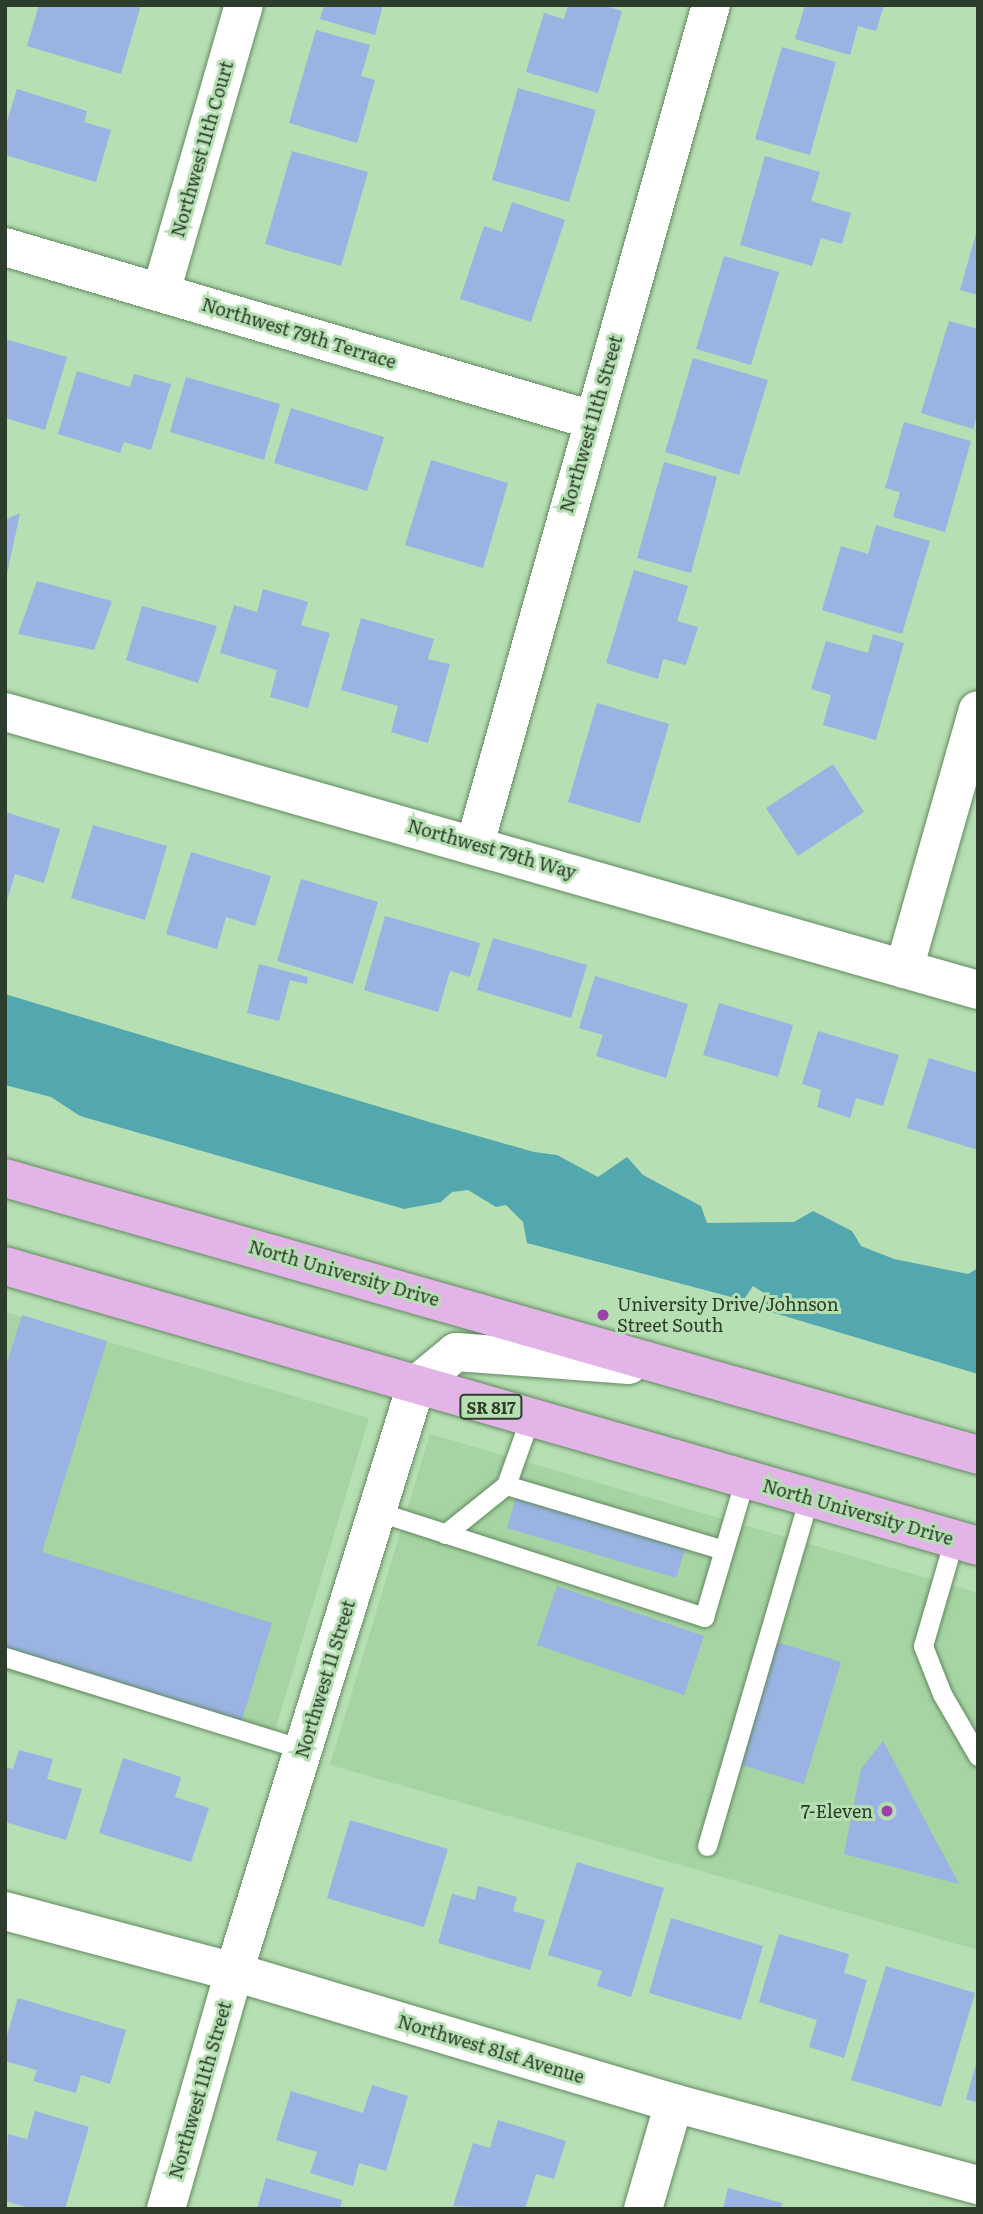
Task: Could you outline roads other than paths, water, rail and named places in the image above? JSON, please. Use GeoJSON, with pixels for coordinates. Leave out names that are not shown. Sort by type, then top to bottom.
{"type":"FeatureCollection","features":[{"type":"Feature","properties":{"kind":"main road","name":"North University Drive"},"geometry":{"type":"LineString","coordinates":[[5,1178],[978,1455]]}},
{"type":"Feature","properties":{"kind":"main road","name":"North University Drive"},"geometry":{"type":"LineString","coordinates":[[5,1266],[966,1542]]}},
{"type":"Feature","properties":{"kind":"street","name":"Northwest 11th Court"},"geometry":{"type":"LineString","coordinates":[[161,292],[244,5]]}},
{"type":"Feature","properties":{"kind":"street","name":"Northwest 11th Street"},"geometry":{"type":"LineString","coordinates":[[475,844],[711,5]]}},
{"type":"Feature","properties":{"kind":"street","name":"Northwest 79th Terrace"},"geometry":{"type":"LineString","coordinates":[[5,247],[592,421]]}},
{"type":"Feature","properties":{"kind":"street"},"geometry":{"type":"LineString","coordinates":[[904,969],[978,710]]}},
{"type":"Feature","properties":{"kind":"street","name":"Northwest 79th Way"},"geometry":{"type":"LineString","coordinates":[[5,712],[475,844],[978,990]]}},
{"type":"Feature","properties":{"kind":"street","name":"North University Drive"},"geometry":{"type":"LineString","coordinates":[[416,1385],[456,1352],[682,1369]]}},
{"type":"Feature","properties":{"kind":"street","name":"Northwest 11 Street"},"geometry":{"type":"LineString","coordinates":[[234,1972],[416,1385]]}},
{"type":"Feature","properties":{"kind":"street","name":"Northwest 81st Avenue"},"geometry":{"type":"LineString","coordinates":[[5,1911],[234,1972],[674,2103],[978,2185]]}},
{"type":"Feature","properties":{"kind":"street","name":"Northwest 11th Street"},"geometry":{"type":"LineString","coordinates":[[166,2209],[234,1972]]}},
{"type":"Feature","properties":{"kind":"street"},"geometry":{"type":"LineString","coordinates":[[643,2209],[674,2103]]}},
{"type":"Feature","properties":{"kind":"lane"},"geometry":{"type":"LineString","coordinates":[[445,1534],[506,1485],[530,1418]]}},
{"type":"Feature","properties":{"kind":"lane"},"geometry":{"type":"LineString","coordinates":[[376,1511],[704,1617],[745,1479]]}},
{"type":"Feature","properties":{"kind":"lane"},"geometry":{"type":"LineString","coordinates":[[506,1485],[724,1550]]}},
{"type":"Feature","properties":{"kind":"lane"},"geometry":{"type":"LineString","coordinates":[[707,1846],[809,1497]]}},
{"type":"Feature","properties":{"kind":"lane"},"geometry":{"type":"LineString","coordinates":[[966,1542],[923,1646],[942,1694],[978,1755]]}},
{"type":"Feature","properties":{"kind":"lane"},"geometry":{"type":"LineString","coordinates":[[5,1657],[303,1749]]}},
{"type":"Feature","properties":{"kind":"water"},"geometry":{"type":"Polygon","coordinates":[[[5,994],[436,1124],[534,1152],[557,1155],[598,1177],[627,1157],[643,1175],[701,1206],[707,1223],[794,1222],[813,1211],[852,1231],[861,1246],[894,1259],[968,1274],[978,1268],[978,1374],[771,1312],[764,1305],[764,1293],[753,1286],[745,1298],[735,1298],[527,1243],[523,1222],[506,1205],[496,1207],[468,1190],[452,1192],[441,1202],[404,1209],[80,1116],[51,1097],[5,1085],[5,994]]]}},
{"type":"Feature","properties":{"kind":"place","name":"University Drive/Johnson Street South"},"geometry":{"type":"Point","coordinates":[603,1315]}},
{"type":"Feature","properties":{"kind":"place","name":"7-Eleven"},"geometry":{"type":"Point","coordinates":[887,1811]}}]}
